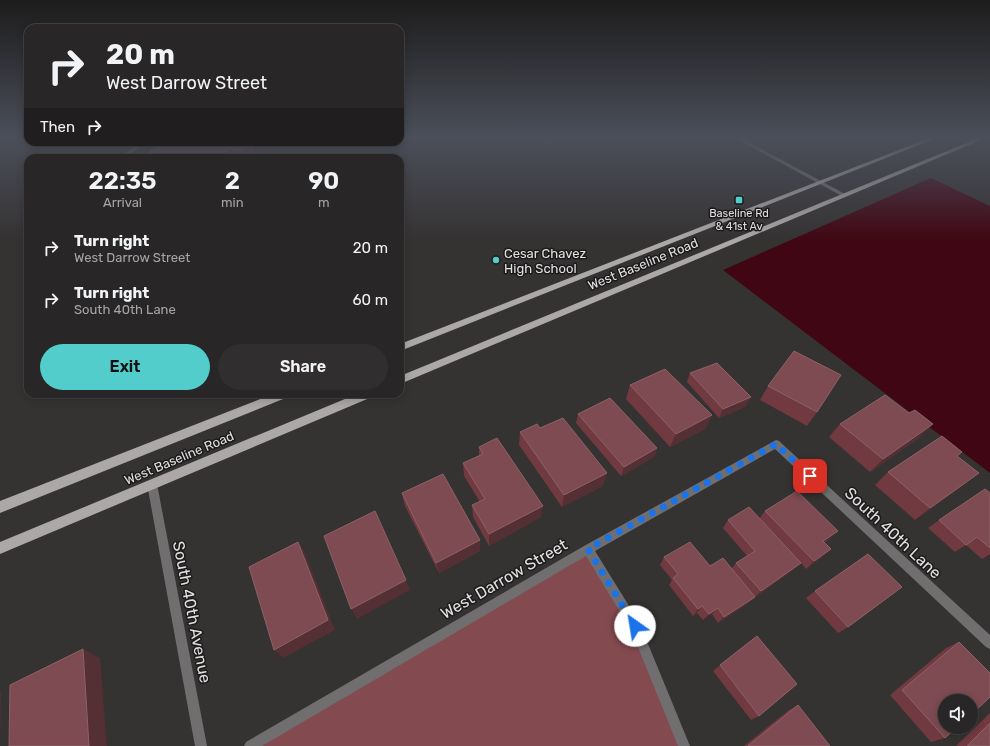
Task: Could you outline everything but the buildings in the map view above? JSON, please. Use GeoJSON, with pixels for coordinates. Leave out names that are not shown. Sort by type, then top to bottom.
{"type":"FeatureCollection","features":[{"type":"Feature","properties":{"kind":"main road","name":"West Baseline Road"},"geometry":{"type":"LineString","coordinates":[[404,346],[846,172]]}},
{"type":"Feature","properties":{"kind":"main road","name":"West Baseline Road"},"geometry":{"type":"LineString","coordinates":[[404,378],[898,172]]}},
{"type":"Feature","properties":{"kind":"main road","name":"West Baseline Road"},"geometry":{"type":"LineString","coordinates":[[0,507],[274,398]]}},
{"type":"Feature","properties":{"kind":"main road","name":"West Baseline Road"},"geometry":{"type":"LineString","coordinates":[[0,548],[358,398]]}},
{"type":"Feature","properties":{"kind":"street"},"geometry":{"type":"LineString","coordinates":[[802,172],[844,194]]}},
{"type":"Feature","properties":{"kind":"street","name":"West Darrow Street"},"geometry":{"type":"LineString","coordinates":[[250,746],[588,549],[776,444]]}},
{"type":"Feature","properties":{"kind":"street","name":"South 40th Lane"},"geometry":{"type":"LineString","coordinates":[[776,444],[990,643]]}},
{"type":"Feature","properties":{"kind":"street","name":"South 40th Avenue"},"geometry":{"type":"LineString","coordinates":[[152,484],[201,746]]}},
{"type":"Feature","properties":{"kind":"street"},"geometry":{"type":"LineString","coordinates":[[588,549],[635,626],[684,746]]}},
{"type":"Feature","properties":{"kind":"shaded area"},"geometry":{"type":"Polygon","coordinates":[[[931,178],[990,206],[990,473],[723,270],[931,178]]]}},
{"type":"Feature","properties":{"kind":"shaded area"},"geometry":{"type":"Polygon","coordinates":[[[588,549],[635,626],[684,746],[250,746],[588,549]]]}},
{"type":"Feature","properties":{"kind":"place","name":"Baseline Rd & 41st Av"},"geometry":{"type":"Point","coordinates":[739,200]}},
{"type":"Feature","properties":{"kind":"place","name":"Cesar Chavez High School"},"geometry":{"type":"Point","coordinates":[496,260]}},
{"type":"Feature","properties":{"kind":"route"},"geometry":{"type":"LineString","coordinates":[[635,626],[588,549],[776,444],[810,476]]}}]}
